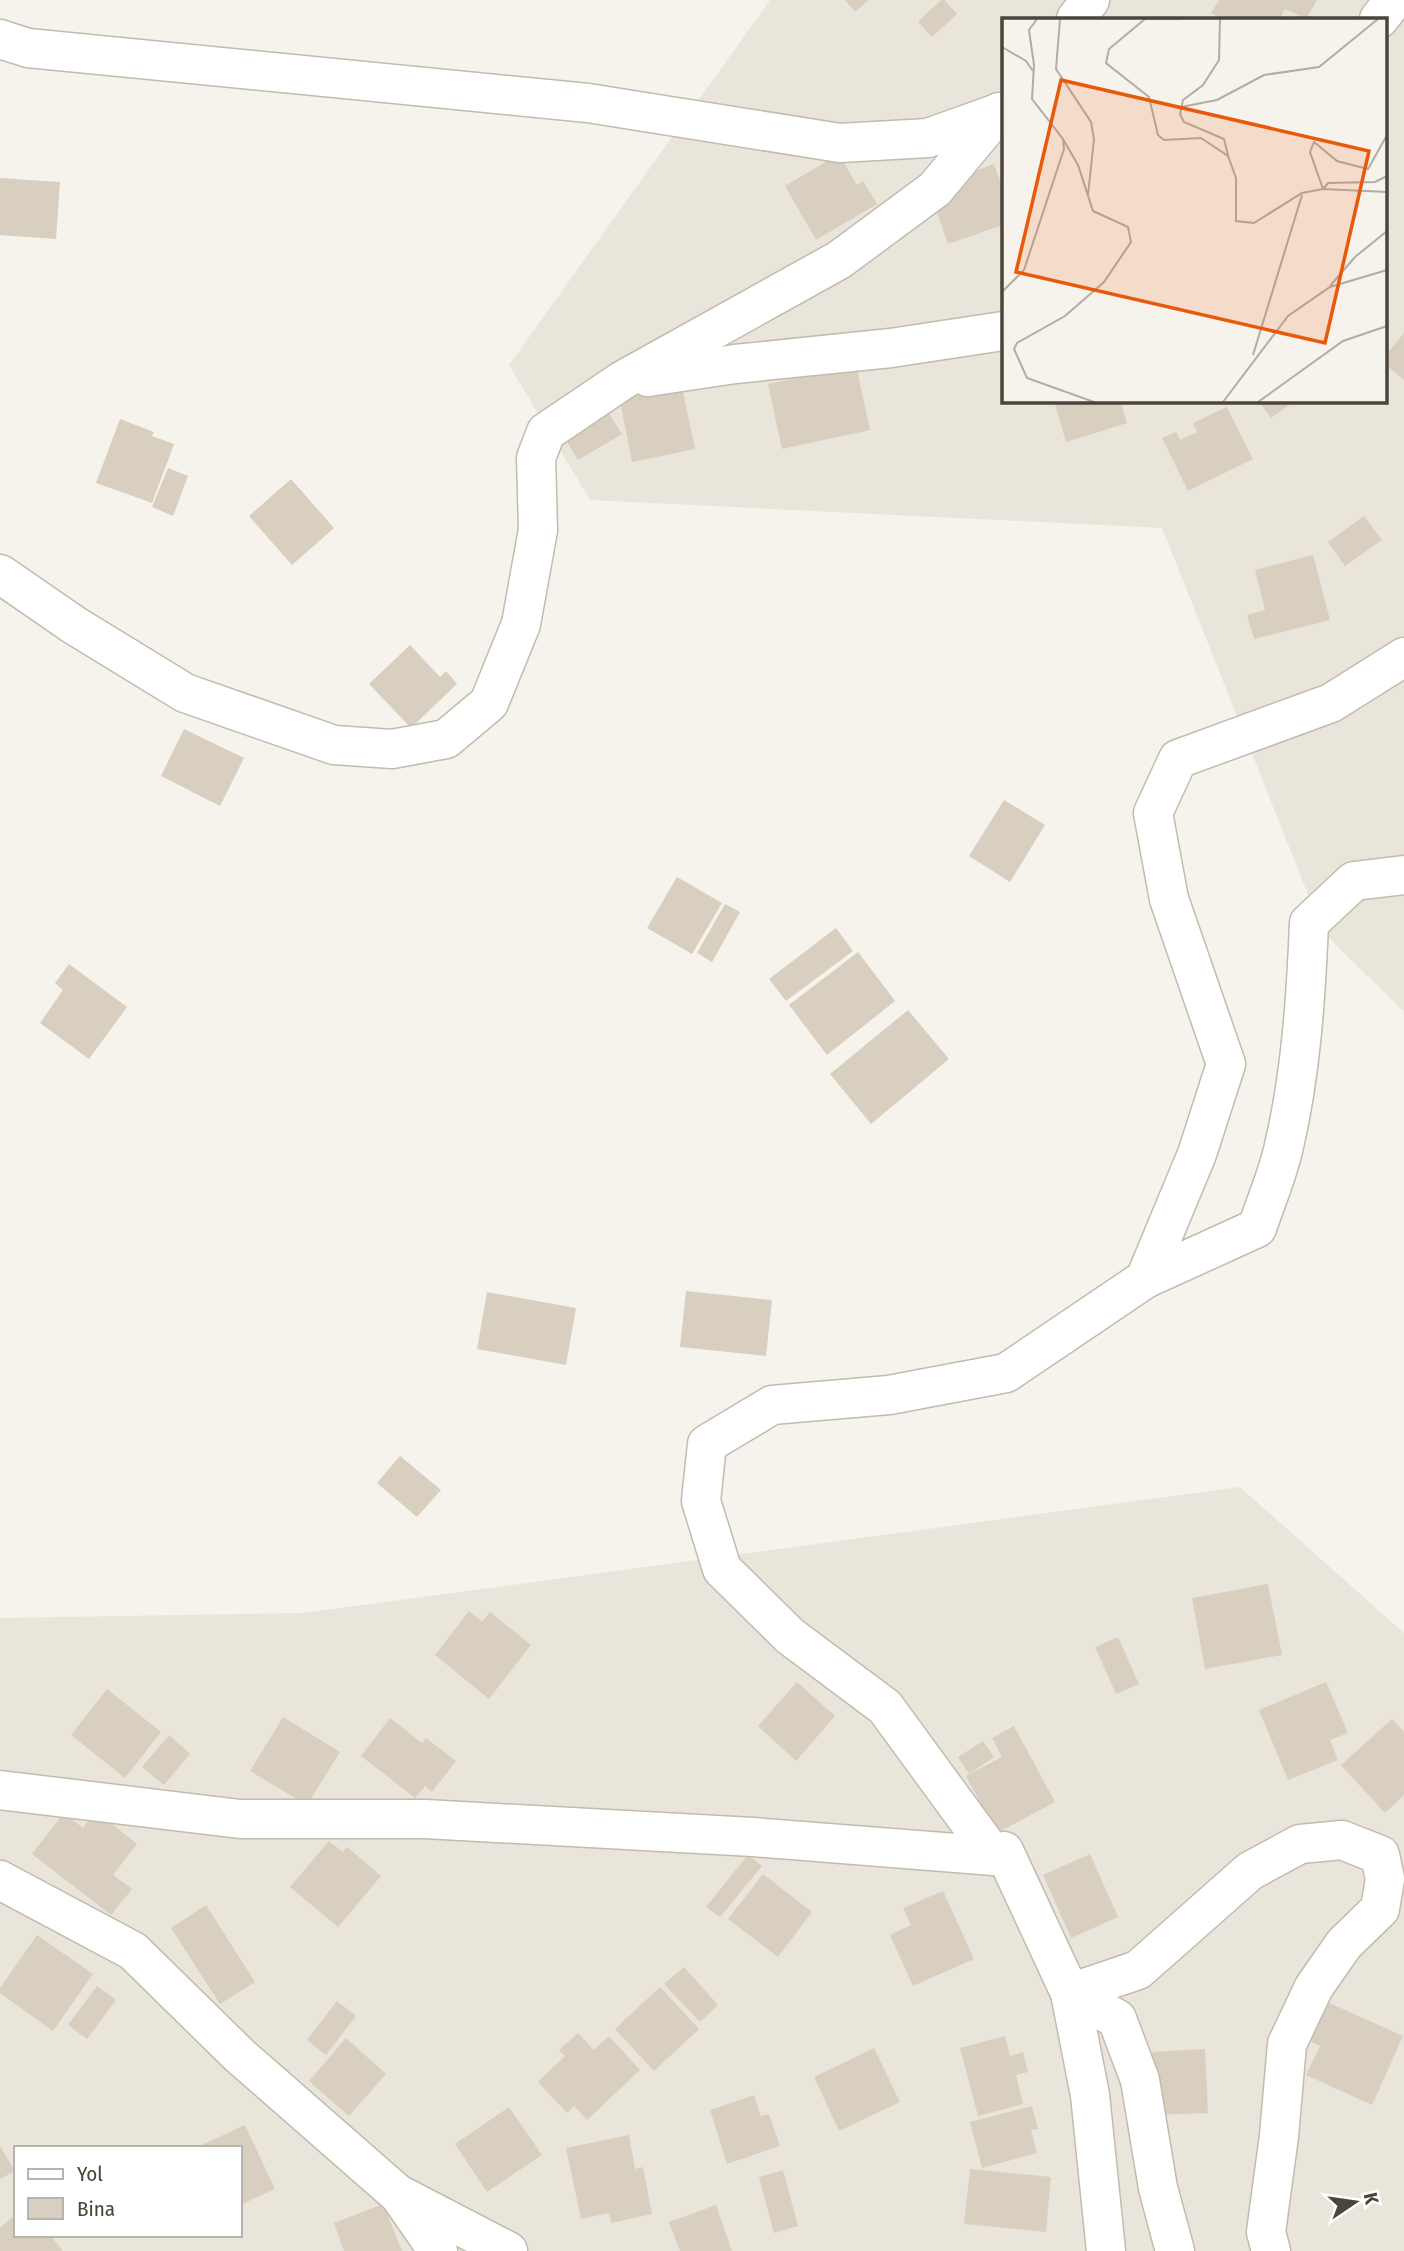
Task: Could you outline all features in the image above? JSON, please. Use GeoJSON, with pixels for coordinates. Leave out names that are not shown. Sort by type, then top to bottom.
{"type":"FeatureCollection","features":[{"type":"Feature","properties":{"kind":"street"},"geometry":{"type":"LineString","coordinates":[[1077,18],[1090,0]]}},
{"type":"Feature","properties":{"kind":"street"},"geometry":{"type":"LineString","coordinates":[[1380,18],[1394,0]]}},
{"type":"Feature","properties":{"kind":"street"},"geometry":{"type":"LineString","coordinates":[[0,39],[28,48],[588,103],[840,143],[928,138],[1001,110]]}},
{"type":"Feature","properties":{"kind":"street"},"geometry":{"type":"LineString","coordinates":[[0,574],[74,625],[185,693],[334,745],[392,749],[446,739],[489,704],[521,624],[538,530],[536,458],[546,432],[623,380],[839,260],[935,189],[1001,110]]}},
{"type":"Feature","properties":{"kind":"street"},"geometry":{"type":"LineString","coordinates":[[623,380],[735,363],[891,348],[1002,331]]}},
{"type":"Feature","properties":{"kind":"street"},"geometry":{"type":"LineString","coordinates":[[1145,1279],[1197,1154],[1226,1064],[1169,899],[1153,813],[1178,759],[1331,703],[1404,657]]}},
{"type":"Feature","properties":{"kind":"street"},"geometry":{"type":"LineString","coordinates":[[994,1856],[885,1707],[790,1636],[722,1569],[701,1501],[707,1444],[772,1405],[889,1395],[1006,1373],[1145,1279],[1257,1228],[1284,1148],[1298,1067],[1307,986],[1309,923],[1354,881],[1404,875]]}},
{"type":"Feature","properties":{"kind":"street"},"geometry":{"type":"LineString","coordinates":[[0,1790],[240,1819],[425,1819],[753,1837],[994,1856],[1004,1851],[1070,1993],[1090,2095],[1106,2251]]}},
{"type":"Feature","properties":{"kind":"street"},"geometry":{"type":"LineString","coordinates":[[1070,1993],[1138,1970],[1250,1871],[1300,1844],[1342,1840],[1380,1855],[1385,1879],[1380,1909],[1344,1944],[1314,1987],[1287,2044],[1279,2136],[1266,2232],[1271,2251]]}},
{"type":"Feature","properties":{"kind":"street"},"geometry":{"type":"LineString","coordinates":[[0,1880],[133,1951],[239,2055],[399,2195],[438,2251]]}},
{"type":"Feature","properties":{"kind":"street"},"geometry":{"type":"LineString","coordinates":[[1070,1993],[1117,2019],[1140,2080],[1158,2188],[1175,2251]]}},
{"type":"Feature","properties":{"kind":"street"},"geometry":{"type":"LineString","coordinates":[[399,2195],[508,2251]]}},
{"type":"Feature","properties":{"kind":"shaded area"},"geometry":{"type":"Polygon","coordinates":[[[770,0],[1404,0],[1404,1012],[1323,932],[1162,528],[590,500],[509,365],[770,0]]]}},
{"type":"Feature","properties":{"kind":"shaded area"},"geometry":{"type":"Polygon","coordinates":[[[1240,1487],[1404,1633],[1404,2251],[0,2251],[0,1618],[303,1613],[1240,1487]]]}},
{"type":"Feature","properties":{"kind":"building"},"geometry":{"type":"Polygon","coordinates":[[[845,0],[869,0],[855,12],[845,0]]]}},
{"type":"Feature","properties":{"kind":"building"},"geometry":{"type":"Polygon","coordinates":[[[941,0],[957,14],[932,37],[918,22],[941,0]]]}},
{"type":"Feature","properties":{"kind":"building"},"geometry":{"type":"Polygon","coordinates":[[[1219,0],[1317,0],[1307,18],[1285,9],[1280,18],[1219,18],[1211,13],[1219,0]]]}},
{"type":"Feature","properties":{"kind":"building"},"geometry":{"type":"Polygon","coordinates":[[[839,154],[857,185],[863,181],[877,204],[816,240],[785,186],[839,154]]]}},
{"type":"Feature","properties":{"kind":"building"},"geometry":{"type":"Polygon","coordinates":[[[994,164],[1002,187],[1002,225],[948,244],[932,198],[956,178],[994,164]]]}},
{"type":"Feature","properties":{"kind":"building"},"geometry":{"type":"Polygon","coordinates":[[[0,178],[60,182],[56,239],[0,235],[0,178]]]}},
{"type":"Feature","properties":{"kind":"building"},"geometry":{"type":"Polygon","coordinates":[[[1404,333],[1404,380],[1386,365],[1386,355],[1404,333]]]}},
{"type":"Feature","properties":{"kind":"building"},"geometry":{"type":"Polygon","coordinates":[[[856,365],[870,430],[782,449],[768,384],[856,365]]]}},
{"type":"Feature","properties":{"kind":"building"},"geometry":{"type":"Polygon","coordinates":[[[681,383],[695,449],[632,462],[619,396],[681,383]]]}},
{"type":"Feature","properties":{"kind":"building"},"geometry":{"type":"Polygon","coordinates":[[[1054,402],[1120,402],[1127,423],[1066,442],[1054,402]]]}},
{"type":"Feature","properties":{"kind":"building"},"geometry":{"type":"Polygon","coordinates":[[[1260,402],[1294,402],[1271,418],[1260,402]]]}},
{"type":"Feature","properties":{"kind":"building"},"geometry":{"type":"Polygon","coordinates":[[[1227,407],[1253,459],[1188,491],[1162,438],[1176,432],[1180,440],[1197,432],[1193,423],[1227,407]]]}},
{"type":"Feature","properties":{"kind":"building"},"geometry":{"type":"Polygon","coordinates":[[[606,409],[622,434],[578,460],[563,435],[606,409]]]}},
{"type":"Feature","properties":{"kind":"building"},"geometry":{"type":"Polygon","coordinates":[[[120,419],[154,432],[152,436],[174,444],[152,503],[96,483],[120,419]]]}},
{"type":"Feature","properties":{"kind":"building"},"geometry":{"type":"Polygon","coordinates":[[[168,468],[188,476],[173,516],[152,507],[168,468]]]}},
{"type":"Feature","properties":{"kind":"building"},"geometry":{"type":"Polygon","coordinates":[[[291,479],[334,528],[292,565],[249,516],[291,479]]]}},
{"type":"Feature","properties":{"kind":"building"},"geometry":{"type":"Polygon","coordinates":[[[1364,516],[1382,540],[1345,566],[1328,542],[1364,516]]]}},
{"type":"Feature","properties":{"kind":"building"},"geometry":{"type":"Polygon","coordinates":[[[1313,555],[1330,620],[1254,639],[1247,615],[1265,610],[1255,570],[1313,555]]]}},
{"type":"Feature","properties":{"kind":"building"},"geometry":{"type":"Polygon","coordinates":[[[410,645],[440,677],[446,671],[457,684],[411,728],[369,684],[410,645]]]}},
{"type":"Feature","properties":{"kind":"building"},"geometry":{"type":"Polygon","coordinates":[[[184,729],[244,758],[220,806],[161,776],[184,729]]]}},
{"type":"Feature","properties":{"kind":"building"},"geometry":{"type":"Polygon","coordinates":[[[1004,800],[1045,825],[1010,882],[969,856],[1004,800]]]}},
{"type":"Feature","properties":{"kind":"building"},"geometry":{"type":"Polygon","coordinates":[[[677,877],[722,903],[692,954],[647,928],[677,877]]]}},
{"type":"Feature","properties":{"kind":"building"},"geometry":{"type":"Polygon","coordinates":[[[725,904],[740,912],[712,962],[697,953],[725,904]]]}},
{"type":"Feature","properties":{"kind":"building"},"geometry":{"type":"Polygon","coordinates":[[[836,928],[853,951],[786,1001],[769,979],[836,928]]]}},
{"type":"Feature","properties":{"kind":"building"},"geometry":{"type":"Polygon","coordinates":[[[858,952],[895,1001],[827,1055],[789,1005],[858,952]]]}},
{"type":"Feature","properties":{"kind":"building"},"geometry":{"type":"Polygon","coordinates":[[[69,964],[127,1007],[89,1059],[40,1023],[63,990],[55,983],[69,964]]]}},
{"type":"Feature","properties":{"kind":"building"},"geometry":{"type":"Polygon","coordinates":[[[908,1010],[949,1059],[871,1124],[830,1074],[908,1010]]]}},
{"type":"Feature","properties":{"kind":"building"},"geometry":{"type":"Polygon","coordinates":[[[686,1291],[772,1300],[766,1356],[680,1347],[686,1291]]]}},
{"type":"Feature","properties":{"kind":"building"},"geometry":{"type":"Polygon","coordinates":[[[487,1292],[576,1308],[566,1365],[477,1349],[487,1292]]]}},
{"type":"Feature","properties":{"kind":"building"},"geometry":{"type":"Polygon","coordinates":[[[400,1456],[441,1490],[417,1517],[377,1483],[400,1456]]]}},
{"type":"Feature","properties":{"kind":"building"},"geometry":{"type":"Polygon","coordinates":[[[1268,1584],[1282,1655],[1205,1669],[1192,1598],[1268,1584]]]}},
{"type":"Feature","properties":{"kind":"building"},"geometry":{"type":"Polygon","coordinates":[[[469,1611],[482,1622],[490,1612],[531,1645],[489,1699],[435,1655],[469,1611]]]}},
{"type":"Feature","properties":{"kind":"building"},"geometry":{"type":"Polygon","coordinates":[[[1118,1637],[1139,1684],[1116,1694],[1095,1647],[1118,1637]]]}},
{"type":"Feature","properties":{"kind":"building"},"geometry":{"type":"Polygon","coordinates":[[[797,1682],[835,1716],[796,1761],[758,1726],[797,1682]]]}},
{"type":"Feature","properties":{"kind":"building"},"geometry":{"type":"Polygon","coordinates":[[[1326,1682],[1348,1733],[1330,1740],[1338,1760],[1288,1780],[1259,1710],[1326,1682]]]}},
{"type":"Feature","properties":{"kind":"building"},"geometry":{"type":"Polygon","coordinates":[[[107,1689],[161,1732],[125,1778],[71,1735],[107,1689]]]}},
{"type":"Feature","properties":{"kind":"building"},"geometry":{"type":"Polygon","coordinates":[[[283,1717],[340,1752],[307,1805],[250,1771],[283,1717]]]}},
{"type":"Feature","properties":{"kind":"building"},"geometry":{"type":"Polygon","coordinates":[[[390,1718],[422,1743],[426,1738],[456,1761],[432,1792],[425,1786],[415,1798],[361,1756],[390,1718]]]}},
{"type":"Feature","properties":{"kind":"building"},"geometry":{"type":"Polygon","coordinates":[[[1392,1719],[1404,1732],[1404,1795],[1385,1813],[1341,1765],[1392,1719]]]}},
{"type":"Feature","properties":{"kind":"building"},"geometry":{"type":"Polygon","coordinates":[[[1014,1726],[1055,1802],[997,1833],[966,1776],[1002,1757],[992,1738],[1014,1726]]]}},
{"type":"Feature","properties":{"kind":"building"},"geometry":{"type":"Polygon","coordinates":[[[169,1735],[190,1754],[164,1785],[142,1767],[169,1735]]]}},
{"type":"Feature","properties":{"kind":"building"},"geometry":{"type":"Polygon","coordinates":[[[983,1741],[994,1757],[969,1774],[958,1757],[983,1741]]]}},
{"type":"Feature","properties":{"kind":"building"},"geometry":{"type":"Polygon","coordinates":[[[96,1811],[137,1844],[113,1875],[132,1889],[111,1915],[32,1854],[64,1813],[83,1828],[96,1811]]]}},
{"type":"Feature","properties":{"kind":"building"},"geometry":{"type":"Polygon","coordinates":[[[329,1841],[343,1852],[347,1847],[381,1876],[338,1927],[290,1887],[329,1841]]]}},
{"type":"Feature","properties":{"kind":"building"},"geometry":{"type":"Polygon","coordinates":[[[1090,1854],[1118,1917],[1071,1938],[1043,1875],[1090,1854]]]}},
{"type":"Feature","properties":{"kind":"building"},"geometry":{"type":"Polygon","coordinates":[[[748,1855],[762,1866],[720,1917],[706,1907],[748,1855]]]}},
{"type":"Feature","properties":{"kind":"building"},"geometry":{"type":"Polygon","coordinates":[[[763,1874],[812,1912],[778,1957],[728,1919],[763,1874]]]}},
{"type":"Feature","properties":{"kind":"building"},"geometry":{"type":"Polygon","coordinates":[[[943,1891],[974,1959],[913,1986],[890,1935],[911,1925],[903,1908],[943,1891]]]}},
{"type":"Feature","properties":{"kind":"building"},"geometry":{"type":"Polygon","coordinates":[[[206,1905],[255,1982],[220,2004],[171,1928],[206,1905]]]}},
{"type":"Feature","properties":{"kind":"building"},"geometry":{"type":"Polygon","coordinates":[[[37,1935],[93,1974],[53,2031],[0,1993],[0,1988],[37,1935]]]}},
{"type":"Feature","properties":{"kind":"building"},"geometry":{"type":"Polygon","coordinates":[[[684,1967],[718,2005],[700,2022],[664,1984],[684,1967]]]}},
{"type":"Feature","properties":{"kind":"building"},"geometry":{"type":"Polygon","coordinates":[[[97,1986],[116,2000],[87,2039],[68,2025],[97,1986]]]}},
{"type":"Feature","properties":{"kind":"building"},"geometry":{"type":"Polygon","coordinates":[[[660,1987],[699,2029],[654,2071],[615,2029],[660,1987]]]}},
{"type":"Feature","properties":{"kind":"building"},"geometry":{"type":"Polygon","coordinates":[[[337,2001],[356,2016],[326,2055],[307,2040],[337,2001]]]}},
{"type":"Feature","properties":{"kind":"building"},"geometry":{"type":"Polygon","coordinates":[[[1325,2001],[1403,2036],[1372,2105],[1306,2075],[1320,2046],[1308,2040],[1325,2001]]]}},
{"type":"Feature","properties":{"kind":"building"},"geometry":{"type":"Polygon","coordinates":[[[578,2033],[594,2050],[609,2036],[640,2070],[587,2120],[574,2106],[567,2113],[538,2082],[565,2056],[559,2050],[578,2033]]]}},
{"type":"Feature","properties":{"kind":"building"},"geometry":{"type":"Polygon","coordinates":[[[1005,2036],[1010,2056],[1023,2052],[1028,2072],[1016,2075],[1023,2104],[978,2116],[960,2048],[1005,2036]]]}},
{"type":"Feature","properties":{"kind":"building"},"geometry":{"type":"Polygon","coordinates":[[[346,2038],[386,2074],[349,2116],[309,2081],[346,2038]]]}},
{"type":"Feature","properties":{"kind":"building"},"geometry":{"type":"Polygon","coordinates":[[[874,2048],[900,2102],[839,2131],[814,2077],[874,2048]]]}},
{"type":"Feature","properties":{"kind":"building"},"geometry":{"type":"Polygon","coordinates":[[[1205,2049],[1208,2113],[1153,2115],[1150,2052],[1205,2049]]]}},
{"type":"Feature","properties":{"kind":"building"},"geometry":{"type":"Polygon","coordinates":[[[754,2095],[761,2116],[769,2114],[780,2146],[727,2164],[710,2110],[754,2095]]]}},
{"type":"Feature","properties":{"kind":"building"},"geometry":{"type":"Polygon","coordinates":[[[1032,2106],[1038,2129],[1031,2130],[1037,2153],[982,2168],[970,2122],[1032,2106]]]}},
{"type":"Feature","properties":{"kind":"building"},"geometry":{"type":"Polygon","coordinates":[[[509,2107],[542,2155],[487,2192],[455,2144],[509,2107]]]}},
{"type":"Feature","properties":{"kind":"building"},"geometry":{"type":"Polygon","coordinates":[[[245,2125],[275,2189],[242,2204],[242,2146],[199,2146],[245,2125]]]}},
{"type":"Feature","properties":{"kind":"building"},"geometry":{"type":"Polygon","coordinates":[[[629,2135],[635,2169],[643,2167],[652,2214],[611,2223],[609,2213],[581,2219],[566,2148],[629,2135]]]}},
{"type":"Feature","properties":{"kind":"building"},"geometry":{"type":"Polygon","coordinates":[[[0,2146],[14,2172],[0,2179],[0,2146]]]}},
{"type":"Feature","properties":{"kind":"building"},"geometry":{"type":"Polygon","coordinates":[[[970,2169],[1051,2177],[1046,2232],[964,2224],[970,2169]]]}},
{"type":"Feature","properties":{"kind":"building"},"geometry":{"type":"Polygon","coordinates":[[[783,2170],[798,2226],[774,2233],[759,2177],[783,2170]]]}},
{"type":"Feature","properties":{"kind":"building"},"geometry":{"type":"Polygon","coordinates":[[[383,2204],[402,2251],[344,2251],[334,2223],[383,2204]]]}},
{"type":"Feature","properties":{"kind":"building"},"geometry":{"type":"Polygon","coordinates":[[[716,2205],[732,2251],[680,2251],[669,2222],[716,2205]]]}},
{"type":"Feature","properties":{"kind":"building"},"geometry":{"type":"Polygon","coordinates":[[[14,2216],[14,2237],[52,2237],[63,2251],[0,2251],[0,2228],[14,2216]]]}}]}
